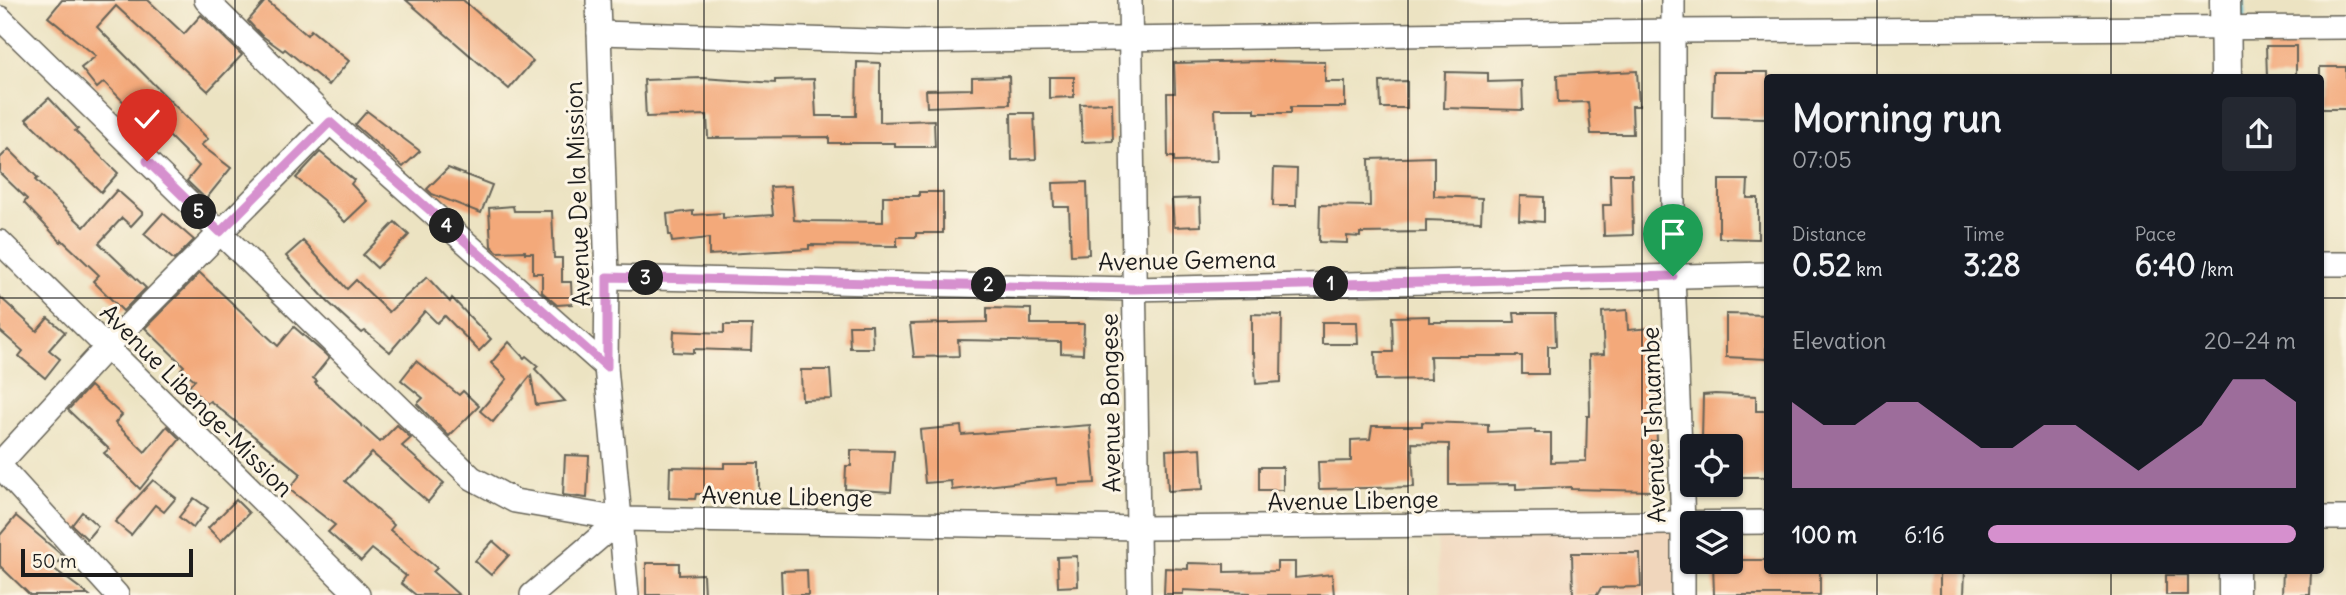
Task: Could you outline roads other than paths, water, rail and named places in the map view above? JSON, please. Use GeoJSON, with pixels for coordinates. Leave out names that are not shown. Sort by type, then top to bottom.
{"type":"FeatureCollection","features":[{"type":"Feature","properties":{"kind":"street"},"geometry":{"type":"LineString","coordinates":[[206,0],[330,122],[607,367]]}},
{"type":"Feature","properties":{"kind":"street","name":"Avenue De la Mission"},"geometry":{"type":"LineString","coordinates":[[598,0],[607,277],[607,367],[627,595]]}},
{"type":"Feature","properties":{"kind":"street","name":"Avenue Bongese"},"geometry":{"type":"LineString","coordinates":[[1130,0],[1139,595]]}},
{"type":"Feature","properties":{"kind":"street","name":"Avenue Tshuambe"},"geometry":{"type":"LineString","coordinates":[[1673,0],[1673,276],[1683,511]]}},
{"type":"Feature","properties":{"kind":"street"},"geometry":{"type":"LineString","coordinates":[[599,33],[906,43],[1674,31],[2225,14],[2346,27]]}},
{"type":"Feature","properties":{"kind":"street"},"geometry":{"type":"LineString","coordinates":[[2225,14],[2226,74]]}},
{"type":"Feature","properties":{"kind":"street","name":"Avenue Libenge"},"geometry":{"type":"LineString","coordinates":[[0,18],[472,478],[515,501],[621,519],[1140,528],[1680,523]]}},
{"type":"Feature","properties":{"kind":"street"},"geometry":{"type":"LineString","coordinates":[[117,595],[0,464],[106,348],[330,122]]}},
{"type":"Feature","properties":{"kind":"street","name":"Avenue Libenge-Mission"},"geometry":{"type":"LineString","coordinates":[[0,242],[358,595]]}},
{"type":"Feature","properties":{"kind":"street"},"geometry":{"type":"LineString","coordinates":[[2324,264],[2346,264]]}},
{"type":"Feature","properties":{"kind":"street","name":"Avenue Gemena"},"geometry":{"type":"LineString","coordinates":[[607,277],[1134,289],[1764,274]]}},
{"type":"Feature","properties":{"kind":"street"},"geometry":{"type":"LineString","coordinates":[[2324,518],[2346,518]]}},
{"type":"Feature","properties":{"kind":"street"},"geometry":{"type":"LineString","coordinates":[[532,595],[621,519]]}},
{"type":"Feature","properties":{"kind":"street","name":"Avenue Libenge"},"geometry":{"type":"LineString","coordinates":[[1743,522],[1764,522]]}},
{"type":"Feature","properties":{"kind":"street","name":"Avenue Tshuambe"},"geometry":{"type":"LineString","coordinates":[[1683,574],[1683,595]]}},
{"type":"Feature","properties":{"kind":"street"},"geometry":{"type":"LineString","coordinates":[[2234,574],[2234,595]]}},
{"type":"Feature","properties":{"kind":"waterway"},"geometry":{"type":"LineString","coordinates":[[2241,40],[2242,0]]}}]}
